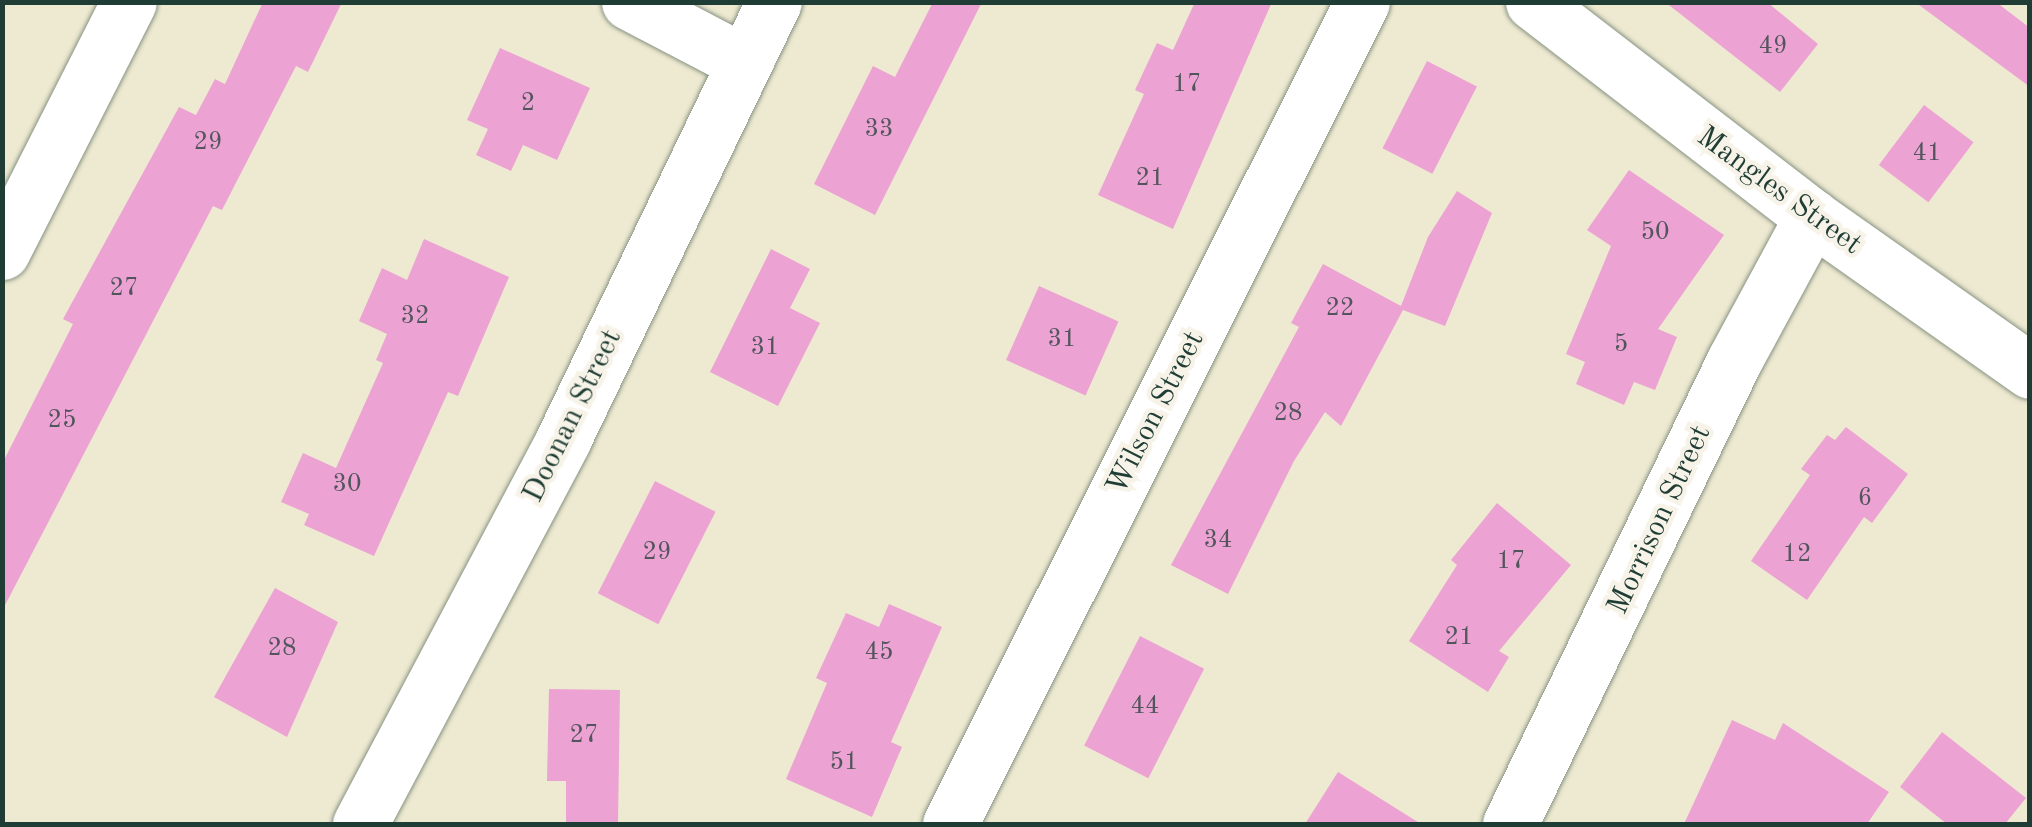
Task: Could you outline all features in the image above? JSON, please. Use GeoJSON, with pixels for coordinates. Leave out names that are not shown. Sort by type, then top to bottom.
{"type":"FeatureCollection","features":[{"type":"Feature","properties":{"kind":"street"},"geometry":{"type":"LineString","coordinates":[[2,252],[130,2]]}},
{"type":"Feature","properties":{"kind":"street"},"geometry":{"type":"LineString","coordinates":[[629,2],[742,62]]}},
{"type":"Feature","properties":{"kind":"street","name":"Doonan Street"},"geometry":{"type":"LineString","coordinates":[[360,824],[563,440],[774,2]]}},
{"type":"Feature","properties":{"kind":"street","name":"Wilson Street"},"geometry":{"type":"LineString","coordinates":[[950,824],[1362,2]]}},
{"type":"Feature","properties":{"kind":"street","name":"Mangles Street"},"geometry":{"type":"LineString","coordinates":[[1533,2],[1812,217],[2030,371]]}},
{"type":"Feature","properties":{"kind":"street","name":"Morrison Street"},"geometry":{"type":"LineString","coordinates":[[1510,824],[1734,361],[1812,217]]}},
{"type":"Feature","properties":{"kind":"building"},"geometry":{"type":"Polygon","coordinates":[[[263,2],[342,2],[308,72],[296,66],[222,210],[213,206],[2,611],[2,464],[73,324],[63,319],[179,107],[196,115],[215,79],[225,84],[263,2]]]}},
{"type":"Feature","properties":{"kind":"building"},"geometry":{"type":"Polygon","coordinates":[[[933,2],[982,2],[875,215],[814,184],[873,66],[895,77],[933,2]]]}},
{"type":"Feature","properties":{"kind":"building"},"geometry":{"type":"Polygon","coordinates":[[[1195,2],[1272,2],[1173,229],[1098,195],[1144,94],[1135,90],[1157,43],[1173,50],[1195,2]]]}},
{"type":"Feature","properties":{"kind":"building"},"geometry":{"type":"Polygon","coordinates":[[[1665,2],[1767,2],[1818,44],[1780,92],[1665,2]]]}},
{"type":"Feature","properties":{"kind":"building"},"geometry":{"type":"Polygon","coordinates":[[[1915,2],[1996,2],[2030,28],[2030,87],[1915,2]]]}},
{"type":"Feature","properties":{"kind":"building"},"geometry":{"type":"Polygon","coordinates":[[[500,48],[590,88],[557,160],[523,145],[511,171],[476,155],[488,129],[467,120],[500,48]]]}},
{"type":"Feature","properties":{"kind":"building"},"geometry":{"type":"Polygon","coordinates":[[[1427,61],[1477,86],[1432,174],[1383,148],[1427,61]]]}},
{"type":"Feature","properties":{"kind":"building"},"geometry":{"type":"Polygon","coordinates":[[[1924,105],[1974,142],[1928,202],[1879,165],[1924,105]]]}},
{"type":"Feature","properties":{"kind":"building"},"geometry":{"type":"Polygon","coordinates":[[[1629,170],[1724,235],[1658,329],[1677,337],[1655,390],[1634,382],[1624,405],[1576,384],[1585,362],[1566,354],[1611,246],[1587,230],[1629,170]]]}},
{"type":"Feature","properties":{"kind":"building"},"geometry":{"type":"Polygon","coordinates":[[[1457,191],[1492,213],[1445,326],[1403,310],[1341,426],[1325,412],[1294,461],[1228,594],[1171,565],[1299,327],[1291,323],[1323,264],[1401,306],[1428,237],[1457,191]]]}},
{"type":"Feature","properties":{"kind":"building"},"geometry":{"type":"Polygon","coordinates":[[[424,239],[509,277],[458,396],[448,392],[374,556],[304,525],[309,514],[281,502],[303,453],[336,468],[383,363],[376,360],[387,334],[359,321],[382,268],[407,280],[424,239]]]}},
{"type":"Feature","properties":{"kind":"building"},"geometry":{"type":"Polygon","coordinates":[[[771,249],[810,269],[790,308],[820,323],[778,406],[710,372],[771,249]]]}},
{"type":"Feature","properties":{"kind":"building"},"geometry":{"type":"Polygon","coordinates":[[[1039,286],[1118,321],[1086,395],[1006,360],[1039,286]]]}},
{"type":"Feature","properties":{"kind":"building"},"geometry":{"type":"Polygon","coordinates":[[[1846,427],[1908,474],[1872,523],[1864,517],[1807,600],[1751,561],[1810,475],[1801,469],[1827,435],[1835,440],[1846,427]]]}},
{"type":"Feature","properties":{"kind":"building"},"geometry":{"type":"Polygon","coordinates":[[[655,481],[716,512],[658,624],[598,593],[655,481]]]}},
{"type":"Feature","properties":{"kind":"building"},"geometry":{"type":"Polygon","coordinates":[[[1497,503],[1571,565],[1499,651],[1509,657],[1488,692],[1409,641],[1457,565],[1451,560],[1497,503]]]}},
{"type":"Feature","properties":{"kind":"building"},"geometry":{"type":"Polygon","coordinates":[[[275,588],[338,622],[287,737],[214,697],[275,588]]]}},
{"type":"Feature","properties":{"kind":"building"},"geometry":{"type":"Polygon","coordinates":[[[889,604],[942,627],[891,742],[902,747],[872,817],[786,779],[827,683],[816,678],[846,613],[879,627],[889,604]]]}},
{"type":"Feature","properties":{"kind":"building"},"geometry":{"type":"Polygon","coordinates":[[[1140,636],[1204,669],[1148,778],[1084,746],[1140,636]]]}},
{"type":"Feature","properties":{"kind":"building"},"geometry":{"type":"Polygon","coordinates":[[[549,689],[620,690],[618,824],[566,824],[566,781],[547,781],[549,689]]]}},
{"type":"Feature","properties":{"kind":"building"},"geometry":{"type":"Polygon","coordinates":[[[1732,720],[1775,740],[1783,723],[1889,792],[1867,824],[1684,824],[1732,720]]]}},
{"type":"Feature","properties":{"kind":"building"},"geometry":{"type":"Polygon","coordinates":[[[1942,732],[2026,798],[2005,824],[1947,824],[1900,787],[1942,732]]]}},
{"type":"Feature","properties":{"kind":"building"},"geometry":{"type":"Polygon","coordinates":[[[1338,772],[1421,824],[1305,824],[1338,772]]]}}]}
